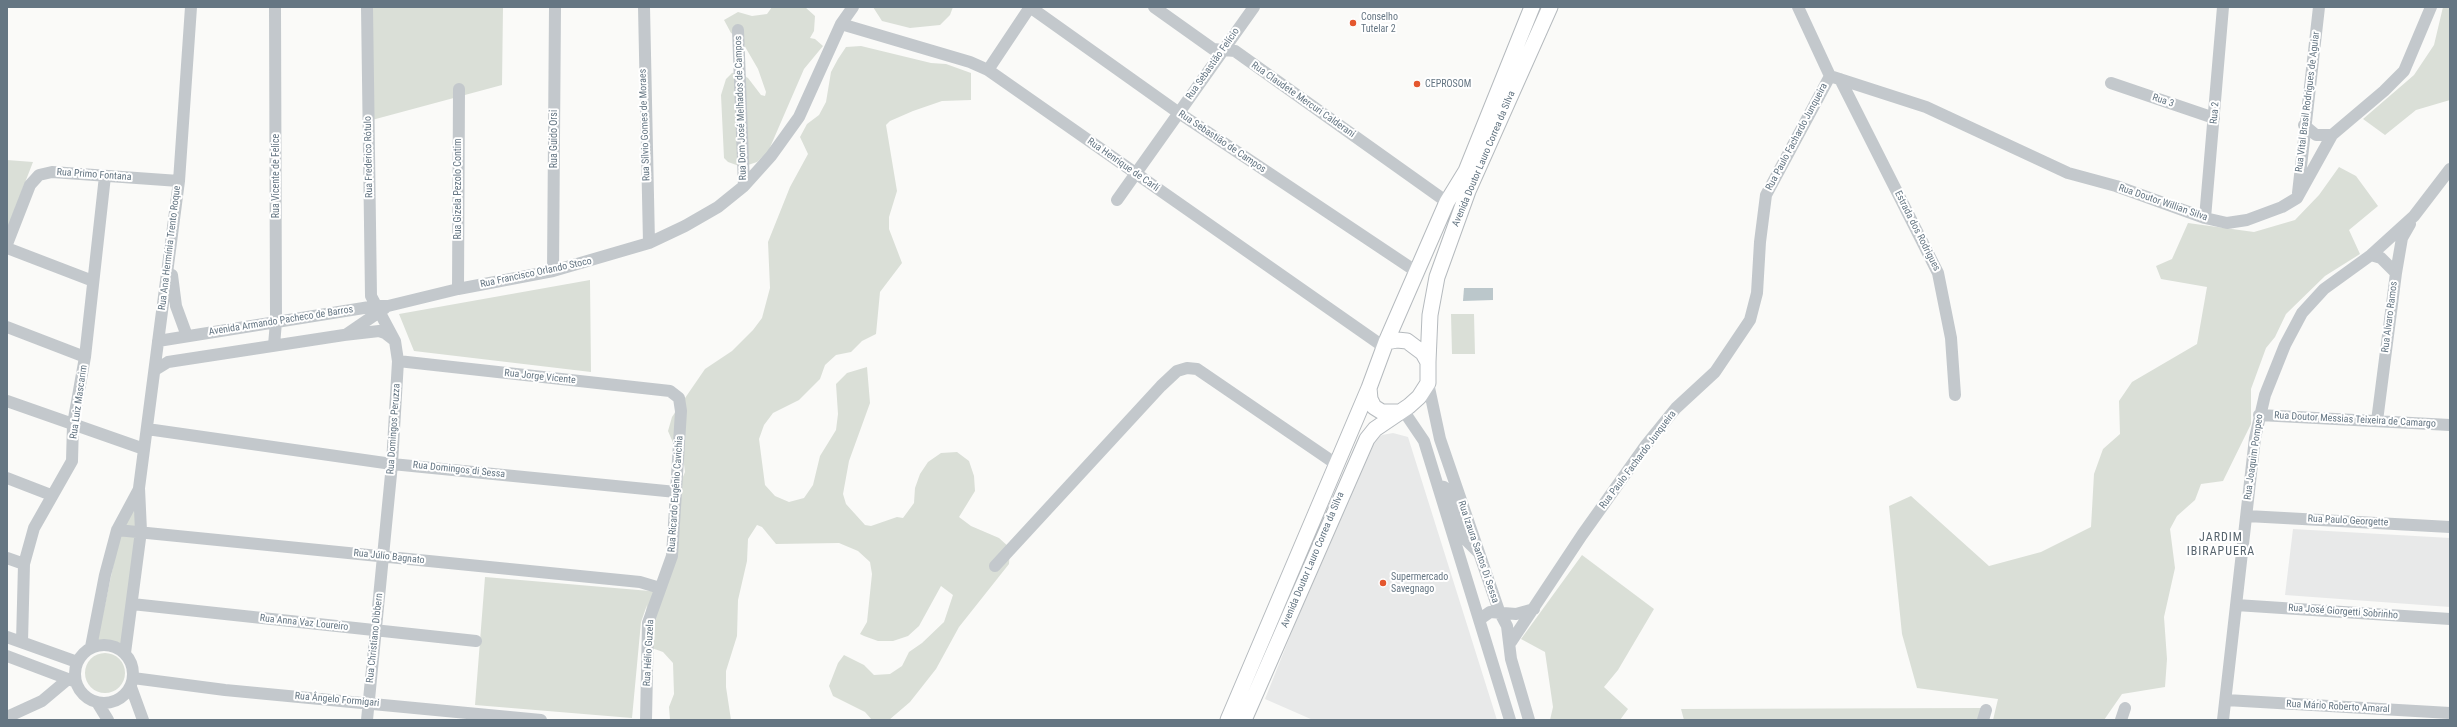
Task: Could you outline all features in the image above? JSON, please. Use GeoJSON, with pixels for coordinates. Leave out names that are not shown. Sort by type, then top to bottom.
{"type":"FeatureCollection","features":[{"type":"Feature","properties":{"kind":"main road","name":"Avenida Doutor Lauro Correa da Silva"},"geometry":{"type":"LineString","coordinates":[[1385,345],[1447,202],[1466,171],[1532,7]]}},
{"type":"Feature","properties":{"kind":"main road","name":"Avenida Doutor Lauro Correa da Silva"},"geometry":{"type":"LineString","coordinates":[[1428,362],[1430,315],[1437,277],[1468,191],[1550,7]]}},
{"type":"Feature","properties":{"kind":"main road"},"geometry":{"type":"LineString","coordinates":[[1228,720],[1369,388],[1385,345],[1397,340],[1407,341],[1423,353],[1428,362],[1428,383],[1419,397],[1400,411],[1382,412],[1374,407],[1370,399],[1369,388]]}},
{"type":"Feature","properties":{"kind":"main road","name":"Avenida Doutor Lauro Correa da Silva"},"geometry":{"type":"LineString","coordinates":[[1244,720],[1358,457],[1374,430],[1400,411]]}},
{"type":"Feature","properties":{"kind":"street","name":"Rua Ana Hermínia Trento Roque"},"geometry":{"type":"LineString","coordinates":[[125,653],[141,531],[139,488],[179,181],[191,7]]}},
{"type":"Feature","properties":{"kind":"street","name":"Rua Vicente de Felice"},"geometry":{"type":"LineString","coordinates":[[274,345],[276,322],[275,7]]}},
{"type":"Feature","properties":{"kind":"street","name":"Rua Frederico Rótulo"},"geometry":{"type":"LineString","coordinates":[[367,7],[371,296],[381,308]]}},
{"type":"Feature","properties":{"kind":"street","name":"Rua Guido Orsi"},"geometry":{"type":"LineString","coordinates":[[553,271],[555,7]]}},
{"type":"Feature","properties":{"kind":"street","name":"Rua Sílvio Gomes de Moraes"},"geometry":{"type":"LineString","coordinates":[[644,7],[649,243]]}},
{"type":"Feature","properties":{"kind":"street","name":"Rua Francisco Orlando Stoco"},"geometry":{"type":"LineString","coordinates":[[381,308],[458,289],[553,271],[649,243],[718,208],[744,186],[771,156],[799,117],[841,24],[853,7]]}},
{"type":"Feature","properties":{"kind":"street"},"geometry":{"type":"LineString","coordinates":[[988,70],[1030,7]]}},
{"type":"Feature","properties":{"kind":"street","name":"Rua Sebastião de Campos"},"geometry":{"type":"LineString","coordinates":[[1030,7],[1179,113],[1417,272]]}},
{"type":"Feature","properties":{"kind":"street","name":"Rua Claudete Mercuri Calderani"},"geometry":{"type":"LineString","coordinates":[[1154,7],[1213,49],[1235,51],[1447,202]]}},
{"type":"Feature","properties":{"kind":"street","name":"Rua Sebastião Felício"},"geometry":{"type":"LineString","coordinates":[[1117,200],[1254,7]]}},
{"type":"Feature","properties":{"kind":"street","name":"Rua Paulo Fachardo Junqueira"},"geometry":{"type":"LineString","coordinates":[[1511,642],[1582,535],[1646,445],[1676,408],[1715,372],[1750,320],[1757,293],[1760,242],[1766,195],[1835,77],[1798,7]]}},
{"type":"Feature","properties":{"kind":"street","name":"Rua 2"},"geometry":{"type":"LineString","coordinates":[[2205,218],[2222,7]]}},
{"type":"Feature","properties":{"kind":"street","name":"Rua Vital Brasil Rodrigues de Aguiar"},"geometry":{"type":"LineString","coordinates":[[2297,198],[2304,125],[2319,7]]}},
{"type":"Feature","properties":{"kind":"street","name":"Rua Doutor Willian Silva"},"geometry":{"type":"LineString","coordinates":[[1835,77],[1926,107],[2068,173],[2116,186],[2205,218],[2227,223],[2247,220],[2282,208],[2297,198],[2332,135],[2384,91],[2404,71],[2431,7]]}},
{"type":"Feature","properties":{"kind":"street","name":"Rua Henrique de Carli"},"geometry":{"type":"LineString","coordinates":[[841,24],[970,62],[988,70],[1135,174],[1385,345]]}},
{"type":"Feature","properties":{"kind":"street","name":"Rua Dom José Melhados de Campos"},"geometry":{"type":"LineString","coordinates":[[738,30],[744,186]]}},
{"type":"Feature","properties":{"kind":"street","name":"Estrada dos Rodrigues"},"geometry":{"type":"LineString","coordinates":[[1835,77],[1938,273],[1951,338],[1955,395]]}},
{"type":"Feature","properties":{"kind":"street","name":"Rua 3"},"geometry":{"type":"LineString","coordinates":[[2111,83],[2214,118]]}},
{"type":"Feature","properties":{"kind":"street","name":"Rua Gizela Pezolo Contim"},"geometry":{"type":"LineString","coordinates":[[458,289],[459,89]]}},
{"type":"Feature","properties":{"kind":"street"},"geometry":{"type":"LineString","coordinates":[[2304,125],[2316,135],[2332,135]]}},
{"type":"Feature","properties":{"kind":"street","name":"Rua Joaquim Pompeo"},"geometry":{"type":"LineString","coordinates":[[2224,720],[2259,415],[2265,395],[2285,345],[2302,313],[2324,289],[2371,255],[2414,216],[2450,169]]}},
{"type":"Feature","properties":{"kind":"street","name":"Rua Primo Fontana"},"geometry":{"type":"LineString","coordinates":[[7,244],[30,185],[39,175],[52,172],[179,181]]}},
{"type":"Feature","properties":{"kind":"street","name":"Rua Luiz Mascarim"},"geometry":{"type":"LineString","coordinates":[[22,642],[24,564],[34,528],[51,495],[72,461],[73,424],[85,357],[105,176]]}},
{"type":"Feature","properties":{"kind":"street","name":"Rua Alvaro Ramos"},"geometry":{"type":"LineString","coordinates":[[2377,422],[2396,273],[2402,238],[2414,216]]}},
{"type":"Feature","properties":{"kind":"street"},"geometry":{"type":"LineString","coordinates":[[7,248],[93,281]]}},
{"type":"Feature","properties":{"kind":"street"},"geometry":{"type":"LineString","coordinates":[[2371,255],[2381,258],[2396,273]]}},
{"type":"Feature","properties":{"kind":"street"},"geometry":{"type":"LineString","coordinates":[[170,258],[176,306],[187,336]]}},
{"type":"Feature","properties":{"kind":"street","name":"Avenida Armando Pacheco de Barros"},"geometry":{"type":"LineString","coordinates":[[158,345],[187,336],[381,308]]}},
{"type":"Feature","properties":{"kind":"street"},"geometry":{"type":"LineString","coordinates":[[344,336],[381,308]]}},
{"type":"Feature","properties":{"kind":"street","name":"Rua Domingos Peruzza"},"geometry":{"type":"LineString","coordinates":[[381,308],[395,341],[398,361],[392,464],[383,557]]}},
{"type":"Feature","properties":{"kind":"street"},"geometry":{"type":"LineString","coordinates":[[7,327],[85,357]]}},
{"type":"Feature","properties":{"kind":"street"},"geometry":{"type":"LineString","coordinates":[[155,370],[168,362],[274,345],[344,336],[379,332],[386,333],[395,341]]}},
{"type":"Feature","properties":{"kind":"street"},"geometry":{"type":"LineString","coordinates":[[158,345],[168,362]]}},
{"type":"Feature","properties":{"kind":"street","name":"Rua Jorge Vicente"},"geometry":{"type":"LineString","coordinates":[[398,361],[670,391],[679,398]]}},
{"type":"Feature","properties":{"kind":"street"},"geometry":{"type":"LineString","coordinates":[[995,566],[1161,386],[1177,371],[1187,368],[1197,369],[1336,464]]}},
{"type":"Feature","properties":{"kind":"street","name":"Rua Izaura Santos Di Sessa"},"geometry":{"type":"LineString","coordinates":[[1428,383],[1440,439],[1499,611],[1507,626],[1511,642],[1511,659],[1529,720]]}},
{"type":"Feature","properties":{"kind":"street","name":"Rua Ricardo Eugênio Cavichia"},"geometry":{"type":"LineString","coordinates":[[660,588],[672,556],[681,411],[679,398]]}},
{"type":"Feature","properties":{"kind":"street"},"geometry":{"type":"LineString","coordinates":[[7,402],[144,449]]}},
{"type":"Feature","properties":{"kind":"street","name":"Rua Izaura Santos Di Sessa"},"geometry":{"type":"LineString","coordinates":[[1400,411],[1424,441],[1510,720]]}},
{"type":"Feature","properties":{"kind":"street","name":"Rua Doutor Messias Teixeira de Camargo"},"geometry":{"type":"LineString","coordinates":[[2259,415],[2450,425]]}},
{"type":"Feature","properties":{"kind":"street","name":"Rua Domingos di Sessa"},"geometry":{"type":"LineString","coordinates":[[147,429],[392,464],[676,492]]}},
{"type":"Feature","properties":{"kind":"street"},"geometry":{"type":"LineString","coordinates":[[7,478],[51,495]]}},
{"type":"Feature","properties":{"kind":"street"},"geometry":{"type":"LineString","coordinates":[[1438,486],[1444,487],[1450,494],[1463,537],[1467,543],[1479,553]]}},
{"type":"Feature","properties":{"kind":"street","name":"Rua Ana Hermínia Trento Roque"},"geometry":{"type":"LineString","coordinates":[[91,647],[105,575],[117,530],[139,488]]}},
{"type":"Feature","properties":{"kind":"street","name":"Rua Paulo Georgette"},"geometry":{"type":"LineString","coordinates":[[2247,516],[2450,527]]}},
{"type":"Feature","properties":{"kind":"street","name":"Rua Júlio Bagnato"},"geometry":{"type":"LineString","coordinates":[[117,530],[141,531],[383,557],[640,582],[660,588]]}},
{"type":"Feature","properties":{"kind":"street","name":"Rua Christiano Dibbern"},"geometry":{"type":"LineString","coordinates":[[367,720],[383,557]]}},
{"type":"Feature","properties":{"kind":"street"},"geometry":{"type":"LineString","coordinates":[[7,558],[24,564]]}},
{"type":"Feature","properties":{"kind":"street","name":"Rua Hélio Guzela"},"geometry":{"type":"LineString","coordinates":[[646,720],[648,623],[660,588]]}},
{"type":"Feature","properties":{"kind":"street","name":"Rua Anna Vaz Loureiro"},"geometry":{"type":"LineString","coordinates":[[132,604],[476,640]]}},
{"type":"Feature","properties":{"kind":"street","name":"Rua José Giorgetti Sobrinho"},"geometry":{"type":"LineString","coordinates":[[2236,605],[2450,619]]}},
{"type":"Feature","properties":{"kind":"street"},"geometry":{"type":"LineString","coordinates":[[1480,619],[1485,613],[1499,611],[1516,614],[1534,609]]}},
{"type":"Feature","properties":{"kind":"street"},"geometry":{"type":"LineString","coordinates":[[7,637],[77,662]]}},
{"type":"Feature","properties":{"kind":"street"},"geometry":{"type":"LineString","coordinates":[[7,717],[42,701],[72,681],[77,662],[91,647],[109,645],[125,653],[131,660],[132,683],[143,720]]}},
{"type":"Feature","properties":{"kind":"street"},"geometry":{"type":"LineString","coordinates":[[7,656],[72,681],[87,698],[97,702],[106,703],[116,701],[132,683]]}},
{"type":"Feature","properties":{"kind":"street","name":"Rua Ângelo Formigari"},"geometry":{"type":"LineString","coordinates":[[132,683],[541,720]]}},
{"type":"Feature","properties":{"kind":"street","name":"Rua Mário Roberto Amaral"},"geometry":{"type":"LineString","coordinates":[[2226,700],[2450,713]]}},
{"type":"Feature","properties":{"kind":"street"},"geometry":{"type":"LineString","coordinates":[[97,702],[108,720]]}},
{"type":"Feature","properties":{"kind":"street"},"geometry":{"type":"LineString","coordinates":[[2121,720],[2125,708]]}},
{"type":"Feature","properties":{"kind":"shaded area"},"geometry":{"type":"Polygon","coordinates":[[[373,7],[503,7],[502,85],[372,120],[373,7]]]}},
{"type":"Feature","properties":{"kind":"shaded area"},"geometry":{"type":"Polygon","coordinates":[[[772,7],[805,7],[815,16],[814,31],[810,38],[815,39],[823,46],[804,69],[768,152],[757,162],[742,167],[728,162],[724,158],[721,95],[726,79],[732,73],[738,72],[748,78],[761,95],[765,96],[766,92],[758,69],[740,38],[731,33],[724,20],[738,12],[752,16],[767,14],[772,7]]]}},
{"type":"Feature","properties":{"kind":"shaded area"},"geometry":{"type":"Polygon","coordinates":[[[873,7],[953,7],[950,15],[940,25],[910,28],[882,21],[873,7]]]}},
{"type":"Feature","properties":{"kind":"shaded area"},"geometry":{"type":"Polygon","coordinates":[[[2443,7],[2450,7],[2450,100],[2416,110],[2385,135],[2363,119],[2414,75],[2434,45],[2443,7]]]}},
{"type":"Feature","properties":{"kind":"shaded area"},"geometry":{"type":"Polygon","coordinates":[[[861,46],[931,63],[946,64],[971,73],[971,100],[942,101],[913,111],[890,121],[886,125],[897,191],[889,217],[889,229],[902,263],[880,292],[876,334],[862,341],[851,352],[836,355],[825,365],[820,379],[799,400],[773,413],[764,425],[759,439],[765,485],[775,496],[789,502],[804,498],[813,485],[820,456],[836,430],[838,414],[836,384],[847,373],[867,367],[870,403],[849,461],[843,494],[846,504],[865,525],[871,526],[897,517],[903,518],[914,503],[915,488],[920,474],[928,462],[941,453],[957,452],[969,461],[974,476],[975,491],[959,517],[971,526],[999,538],[1010,548],[1009,564],[959,627],[936,669],[910,702],[889,720],[872,720],[865,712],[833,696],[829,686],[838,663],[844,655],[864,665],[874,675],[890,674],[902,666],[909,652],[922,643],[944,622],[953,595],[941,586],[919,626],[908,636],[893,641],[878,641],[864,636],[860,634],[867,622],[872,574],[870,562],[858,551],[839,543],[776,544],[762,527],[757,525],[748,539],[747,561],[738,600],[737,636],[726,671],[726,687],[731,720],[670,720],[669,707],[674,694],[673,663],[663,652],[649,647],[642,634],[647,605],[641,622],[632,718],[475,705],[485,577],[650,591],[669,573],[679,486],[685,472],[683,457],[674,445],[668,431],[672,417],[705,369],[732,351],[753,330],[762,318],[770,288],[768,242],[790,187],[808,154],[800,137],[807,124],[819,115],[826,102],[831,72],[846,47],[861,46]]]}},
{"type":"Feature","properties":{"kind":"shaded area"},"geometry":{"type":"Polygon","coordinates":[[[7,160],[33,162],[7,229],[7,160]]]}},
{"type":"Feature","properties":{"kind":"shaded area"},"geometry":{"type":"Polygon","coordinates":[[[2339,167],[2356,176],[2378,206],[2349,230],[2360,254],[2325,276],[2286,314],[2275,337],[2266,348],[2251,389],[2251,424],[2223,481],[2201,484],[2195,500],[2177,516],[2170,529],[2175,568],[2164,617],[2167,659],[2165,687],[2122,694],[2104,720],[1993,720],[1998,699],[1917,688],[1902,634],[1889,506],[1911,496],[1989,566],[2041,552],[2091,527],[2094,474],[2103,449],[2120,434],[2119,401],[2132,382],[2197,344],[2207,287],[2161,279],[2156,266],[2172,259],[2188,223],[2254,232],[2295,220],[2319,195],[2339,167]]]}},
{"type":"Feature","properties":{"kind":"shaded area"},"geometry":{"type":"Polygon","coordinates":[[[590,280],[591,372],[414,351],[399,314],[590,280]]]}},
{"type":"Feature","properties":{"kind":"shaded area"},"geometry":{"type":"Polygon","coordinates":[[[1464,288],[1493,288],[1493,300],[1463,301],[1464,288]]]}},
{"type":"Feature","properties":{"kind":"shaded area"},"geometry":{"type":"Polygon","coordinates":[[[1451,314],[1474,314],[1475,354],[1452,354],[1451,314]]]}},
{"type":"Feature","properties":{"kind":"shaded area","name":"Supermercado Savegnago"},"geometry":{"type":"Polygon","coordinates":[[[1393,433],[1408,437],[1497,720],[1313,720],[1265,699],[1358,466],[1372,440],[1382,435],[1393,433]]]}},
{"type":"Feature","properties":{"kind":"shaded area"},"geometry":{"type":"Polygon","coordinates":[[[134,506],[137,533],[121,645],[110,640],[97,642],[120,534],[134,506]]]}},
{"type":"Feature","properties":{"kind":"shaded area"},"geometry":{"type":"Polygon","coordinates":[[[2293,529],[2450,538],[2450,607],[2285,595],[2293,529]]]}},
{"type":"Feature","properties":{"kind":"shaded area"},"geometry":{"type":"Polygon","coordinates":[[[1582,555],[1654,609],[1618,670],[1604,687],[1628,709],[1620,720],[1550,720],[1553,707],[1545,652],[1521,639],[1582,555]]]}},
{"type":"Feature","properties":{"kind":"shaded area"},"geometry":{"type":"Polygon","coordinates":[[[101,653],[109,653],[116,656],[122,662],[125,673],[122,684],[116,690],[109,693],[101,693],[94,690],[88,684],[85,677],[85,669],[88,662],[94,656],[101,653]]]}},
{"type":"Feature","properties":{"kind":"shaded area"},"geometry":{"type":"Polygon","coordinates":[[[1981,708],[1978,720],[1684,720],[1681,709],[1981,708]]]}},
{"type":"Feature","properties":{"kind":"place","name":"Conselho Tutelar 2"},"geometry":{"type":"Point","coordinates":[1353,23]}},
{"type":"Feature","properties":{"kind":"place","name":"CEPROSOM"},"geometry":{"type":"Point","coordinates":[1417,84]}},
{"type":"Feature","properties":{"kind":"place","name":"Supermercado Savegnago"},"geometry":{"type":"Point","coordinates":[1383,583]}},
{"type":"Feature","properties":{"kind":"district","name":"JARDIM IBIRAPUERA"},"geometry":{"type":"Point","coordinates":[2221,545]}}]}
